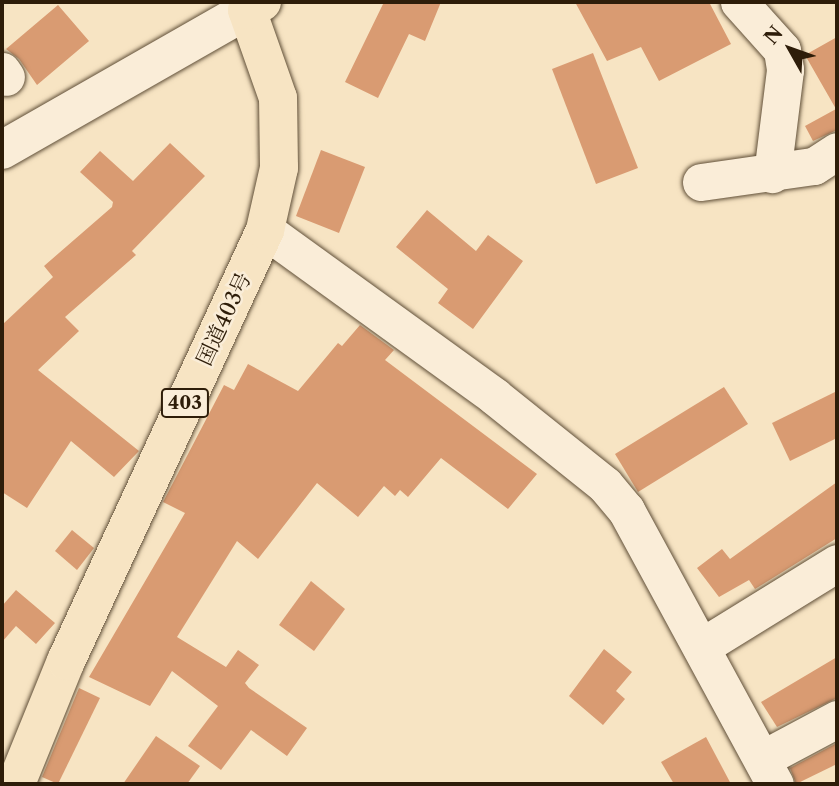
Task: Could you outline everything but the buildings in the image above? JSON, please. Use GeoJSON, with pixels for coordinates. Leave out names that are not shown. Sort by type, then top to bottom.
{"type":"FeatureCollection","features":[{"type":"Feature","properties":{"kind":"highway","name":"国道403号"},"geometry":{"type":"LineString","coordinates":[[16,784],[66,661],[265,230],[279,168],[278,99],[250,5]]}},
{"type":"Feature","properties":{"kind":"street"},"geometry":{"type":"LineString","coordinates":[[739,2],[782,50],[785,70],[772,174]]}},
{"type":"Feature","properties":{"kind":"street"},"geometry":{"type":"LineString","coordinates":[[2,150],[250,5]]}},
{"type":"Feature","properties":{"kind":"street"},"geometry":{"type":"LineString","coordinates":[[701,182],[814,166],[837,151]]}},
{"type":"Feature","properties":{"kind":"street"},"geometry":{"type":"LineString","coordinates":[[265,230],[494,396],[606,485],[626,510],[769,771],[837,719]]}},
{"type":"Feature","properties":{"kind":"street"},"geometry":{"type":"LineString","coordinates":[[701,647],[837,562]]}}]}
